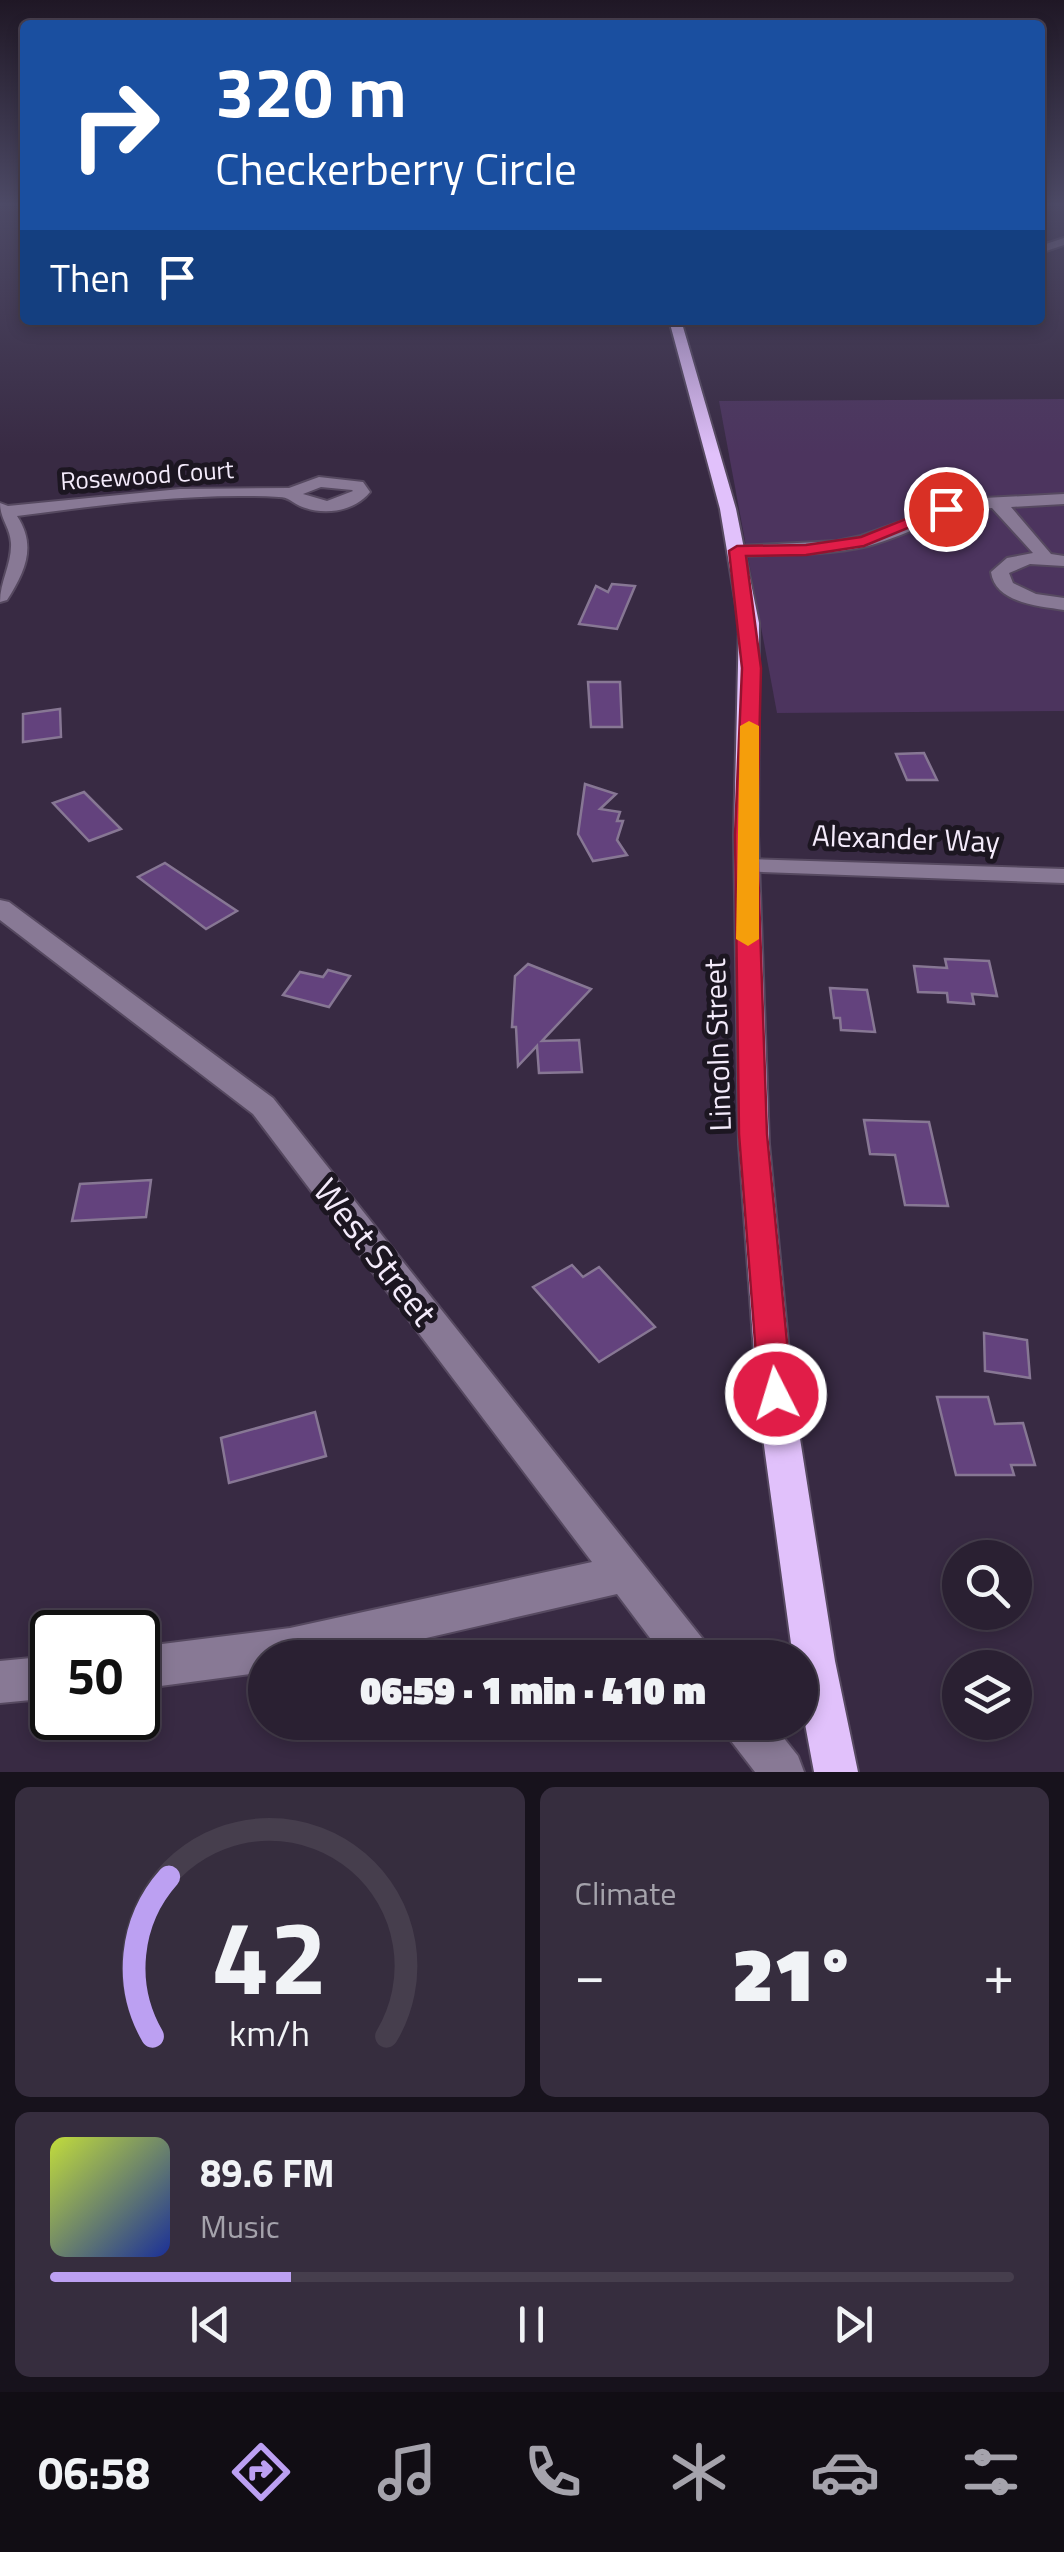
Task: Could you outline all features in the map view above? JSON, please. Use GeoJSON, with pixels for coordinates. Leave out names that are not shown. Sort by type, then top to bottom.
{"type":"FeatureCollection","features":[{"type":"Feature","properties":{"kind":"main road","name":"Lincoln Street"},"geometry":{"type":"LineString","coordinates":[[676,325],[737,551],[752,668],[747,866],[754,1144],[776,1394],[814,1660],[836,1772]]}},
{"type":"Feature","properties":{"kind":"street","name":"Rosewood Court"},"geometry":{"type":"LineString","coordinates":[[3,510],[131,496],[292,492]]}},
{"type":"Feature","properties":{"kind":"street"},"geometry":{"type":"LineString","coordinates":[[737,551],[806,550],[851,544],[946,509],[995,501],[1064,499]]}},
{"type":"Feature","properties":{"kind":"street"},"geometry":{"type":"LineString","coordinates":[[995,501],[1054,560]]}},
{"type":"Feature","properties":{"kind":"street"},"geometry":{"type":"LineString","coordinates":[[0,596],[18,568],[22,544],[16,526],[3,510]]}},
{"type":"Feature","properties":{"kind":"street"},"geometry":{"type":"LineString","coordinates":[[1054,560],[1015,562],[1000,572],[1000,579],[1031,599],[1064,604]]}},
{"type":"Feature","properties":{"kind":"street","name":"Alexander Way"},"geometry":{"type":"LineString","coordinates":[[747,866],[1064,876]]}},
{"type":"Feature","properties":{"kind":"street","name":"West Street"},"geometry":{"type":"LineString","coordinates":[[0,908],[263,1106],[677,1640]]}},
{"type":"Feature","properties":{"kind":"street"},"geometry":{"type":"LineString","coordinates":[[160,1665],[290,1648],[624,1574]]}},
{"type":"Feature","properties":{"kind":"street"},"geometry":{"type":"LineString","coordinates":[[0,1682],[30,1679]]}},
{"type":"Feature","properties":{"kind":"street"},"geometry":{"type":"LineString","coordinates":[[756,1740],[782,1772]]}},
{"type":"Feature","properties":{"kind":"shaded area"},"geometry":{"type":"Polygon","coordinates":[[[1064,399],[1064,711],[777,713],[719,401],[1064,399]]]}},
{"type":"Feature","properties":{"kind":"building"},"geometry":{"type":"Polygon","coordinates":[[[612,584],[635,586],[617,629],[579,624],[596,586],[608,592],[612,584]]]}},
{"type":"Feature","properties":{"kind":"building"},"geometry":{"type":"Polygon","coordinates":[[[588,682],[620,682],[622,727],[591,727],[588,682]]]}},
{"type":"Feature","properties":{"kind":"building"},"geometry":{"type":"Polygon","coordinates":[[[60,709],[61,737],[23,742],[23,714],[60,709]]]}},
{"type":"Feature","properties":{"kind":"building"},"geometry":{"type":"Polygon","coordinates":[[[924,753],[937,780],[907,780],[896,754],[924,753]]]}},
{"type":"Feature","properties":{"kind":"building"},"geometry":{"type":"Polygon","coordinates":[[[585,784],[616,794],[600,809],[620,812],[617,821],[623,821],[617,840],[627,855],[593,861],[578,834],[585,784]]]}},
{"type":"Feature","properties":{"kind":"building"},"geometry":{"type":"Polygon","coordinates":[[[84,792],[121,829],[89,841],[53,803],[84,792]]]}},
{"type":"Feature","properties":{"kind":"building"},"geometry":{"type":"Polygon","coordinates":[[[165,863],[237,911],[206,929],[138,877],[165,863]]]}},
{"type":"Feature","properties":{"kind":"building"},"geometry":{"type":"Polygon","coordinates":[[[945,959],[989,961],[997,996],[972,994],[974,1004],[948,1002],[947,993],[918,992],[914,966],[947,968],[945,959]]]}},
{"type":"Feature","properties":{"kind":"building"},"geometry":{"type":"Polygon","coordinates":[[[528,964],[591,989],[542,1041],[579,1040],[582,1072],[539,1073],[537,1046],[518,1066],[516,1027],[512,1027],[515,976],[528,964]]]}},
{"type":"Feature","properties":{"kind":"building"},"geometry":{"type":"Polygon","coordinates":[[[328,970],[350,976],[329,1007],[283,995],[300,972],[323,977],[328,970]]]}},
{"type":"Feature","properties":{"kind":"building"},"geometry":{"type":"Polygon","coordinates":[[[830,988],[867,990],[875,1032],[841,1030],[840,1018],[834,1018],[830,988]]]}},
{"type":"Feature","properties":{"kind":"building"},"geometry":{"type":"Polygon","coordinates":[[[864,1120],[929,1122],[948,1206],[905,1205],[895,1155],[870,1154],[864,1120]]]}},
{"type":"Feature","properties":{"kind":"building"},"geometry":{"type":"Polygon","coordinates":[[[151,1180],[146,1217],[72,1221],[80,1184],[151,1180]]]}},
{"type":"Feature","properties":{"kind":"building"},"geometry":{"type":"Polygon","coordinates":[[[572,1265],[583,1277],[599,1267],[655,1327],[599,1362],[533,1287],[572,1265]]]}},
{"type":"Feature","properties":{"kind":"building"},"geometry":{"type":"Polygon","coordinates":[[[984,1333],[1027,1340],[1030,1378],[985,1371],[984,1333]]]}},
{"type":"Feature","properties":{"kind":"building"},"geometry":{"type":"Polygon","coordinates":[[[937,1397],[988,1397],[995,1424],[1023,1423],[1035,1465],[1011,1465],[1014,1475],[956,1475],[937,1397]]]}},
{"type":"Feature","properties":{"kind":"building"},"geometry":{"type":"Polygon","coordinates":[[[315,1412],[326,1456],[229,1483],[221,1438],[315,1412]]]}},
{"type":"Feature","properties":{"kind":"slow traffic"},"geometry":{"type":"LineString","coordinates":[[748,939],[749,726]]}},
{"type":"Feature","properties":{"kind":"route"},"geometry":{"type":"LineString","coordinates":[[776,1394],[753,1134],[746,835],[752,668],[737,551],[806,550],[864,541],[946,509]]}}]}
